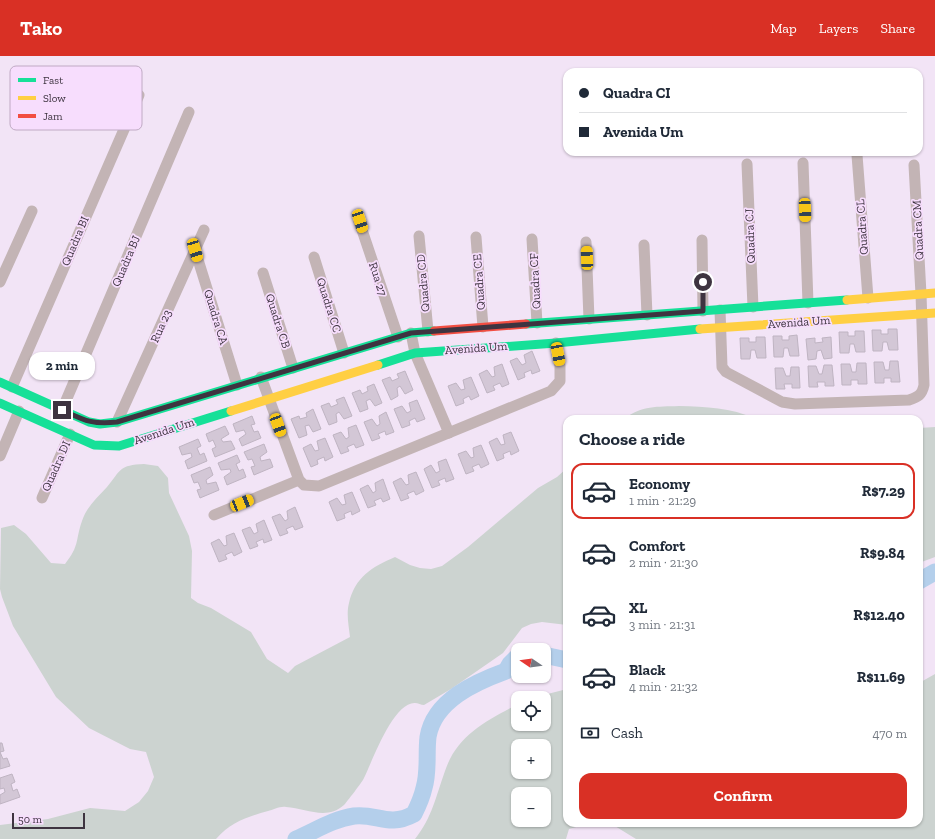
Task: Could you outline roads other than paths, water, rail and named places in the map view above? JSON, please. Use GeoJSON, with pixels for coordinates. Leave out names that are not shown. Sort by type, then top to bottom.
{"type":"FeatureCollection","features":[{"type":"Feature","properties":{"kind":"street","name":"Quadra BJ"},"geometry":{"type":"LineString","coordinates":[[62,410],[190,112]]}},
{"type":"Feature","properties":{"kind":"street","name":"Quadra BI"},"geometry":{"type":"LineString","coordinates":[[12,388],[124,130]]}},
{"type":"Feature","properties":{"kind":"street","name":"Quadra CL"},"geometry":{"type":"LineString","coordinates":[[857,156],[868,298]]}},
{"type":"Feature","properties":{"kind":"street"},"geometry":{"type":"LineString","coordinates":[[803,163],[808,303]]}},
{"type":"Feature","properties":{"kind":"street","name":"Quadra CJ"},"geometry":{"type":"LineString","coordinates":[[748,164],[753,307]]}},
{"type":"Feature","properties":{"kind":"street","name":"Quadra CM"},"geometry":{"type":"LineString","coordinates":[[720,310],[722,367],[726,372],[782,402],[796,404],[909,400],[918,397],[923,392],[924,386],[922,315],[914,165]]}},
{"type":"Feature","properties":{"kind":"street"},"geometry":{"type":"LineString","coordinates":[[0,282],[32,211]]}},
{"type":"Feature","properties":{"kind":"street","name":"Rua 27"},"geometry":{"type":"LineString","coordinates":[[360,221],[398,337]]}},
{"type":"Feature","properties":{"kind":"street","name":"Rua 23"},"geometry":{"type":"LineString","coordinates":[[117,422],[204,230]]}},
{"type":"Feature","properties":{"kind":"street","name":"Quadra CD"},"geometry":{"type":"LineString","coordinates":[[419,236],[428,331]]}},
{"type":"Feature","properties":{"kind":"street","name":"Quadra CE"},"geometry":{"type":"LineString","coordinates":[[476,236],[483,327]]}},
{"type":"Feature","properties":{"kind":"street","name":"Quadra CF"},"geometry":{"type":"LineString","coordinates":[[532,239],[537,323]]}},
{"type":"Feature","properties":{"kind":"street"},"geometry":{"type":"LineString","coordinates":[[702,240],[703,311]]}},
{"type":"Feature","properties":{"kind":"street"},"geometry":{"type":"LineString","coordinates":[[586,242],[589,319]]}},
{"type":"Feature","properties":{"kind":"street"},"geometry":{"type":"LineString","coordinates":[[644,245],[647,315]]}},
{"type":"Feature","properties":{"kind":"street","name":"Quadra CA"},"geometry":{"type":"LineString","coordinates":[[195,250],[237,385]]}},
{"type":"Feature","properties":{"kind":"street","name":"Quadra CC"},"geometry":{"type":"LineString","coordinates":[[314,257],[344,353]]}},
{"type":"Feature","properties":{"kind":"street","name":"Quadra CB"},"geometry":{"type":"LineString","coordinates":[[263,273],[293,368]]}},
{"type":"Feature","properties":{"kind":"street","name":"Avenida Um"},"geometry":{"type":"LineString","coordinates":[[0,382],[89,422],[100,424],[117,422],[261,377],[411,333],[935,293]]}},
{"type":"Feature","properties":{"kind":"street","name":"Avenida Um"},"geometry":{"type":"LineString","coordinates":[[0,403],[94,445],[119,446],[415,353],[556,343],[721,327],[935,313]]}},
{"type":"Feature","properties":{"kind":"street"},"geometry":{"type":"LineString","coordinates":[[411,333],[415,353],[449,433]]}},
{"type":"Feature","properties":{"kind":"street"},"geometry":{"type":"LineString","coordinates":[[261,377],[299,480],[304,485],[319,486],[551,391],[560,381],[560,366],[556,343]]}},
{"type":"Feature","properties":{"kind":"street"},"geometry":{"type":"LineString","coordinates":[[36,419],[43,402]]}},
{"type":"Feature","properties":{"kind":"street"},"geometry":{"type":"LineString","coordinates":[[0,456],[19,411]]}},
{"type":"Feature","properties":{"kind":"street","name":"Quadra DI"},"geometry":{"type":"LineString","coordinates":[[42,498],[70,434]]}},
{"type":"Feature","properties":{"kind":"street"},"geometry":{"type":"LineString","coordinates":[[214,515],[299,480]]}},
{"type":"Feature","properties":{"kind":"waterway"},"geometry":{"type":"LineString","coordinates":[[923,579],[935,572]]}},
{"type":"Feature","properties":{"kind":"waterway"},"geometry":{"type":"LineString","coordinates":[[551,657],[563,659]]}},
{"type":"Feature","properties":{"kind":"waterway"},"geometry":{"type":"LineString","coordinates":[[296,839],[331,822],[354,816],[369,816],[397,820],[414,814],[426,782],[428,737],[432,724],[438,713],[458,694],[482,681],[506,671],[511,663]]}}]}
